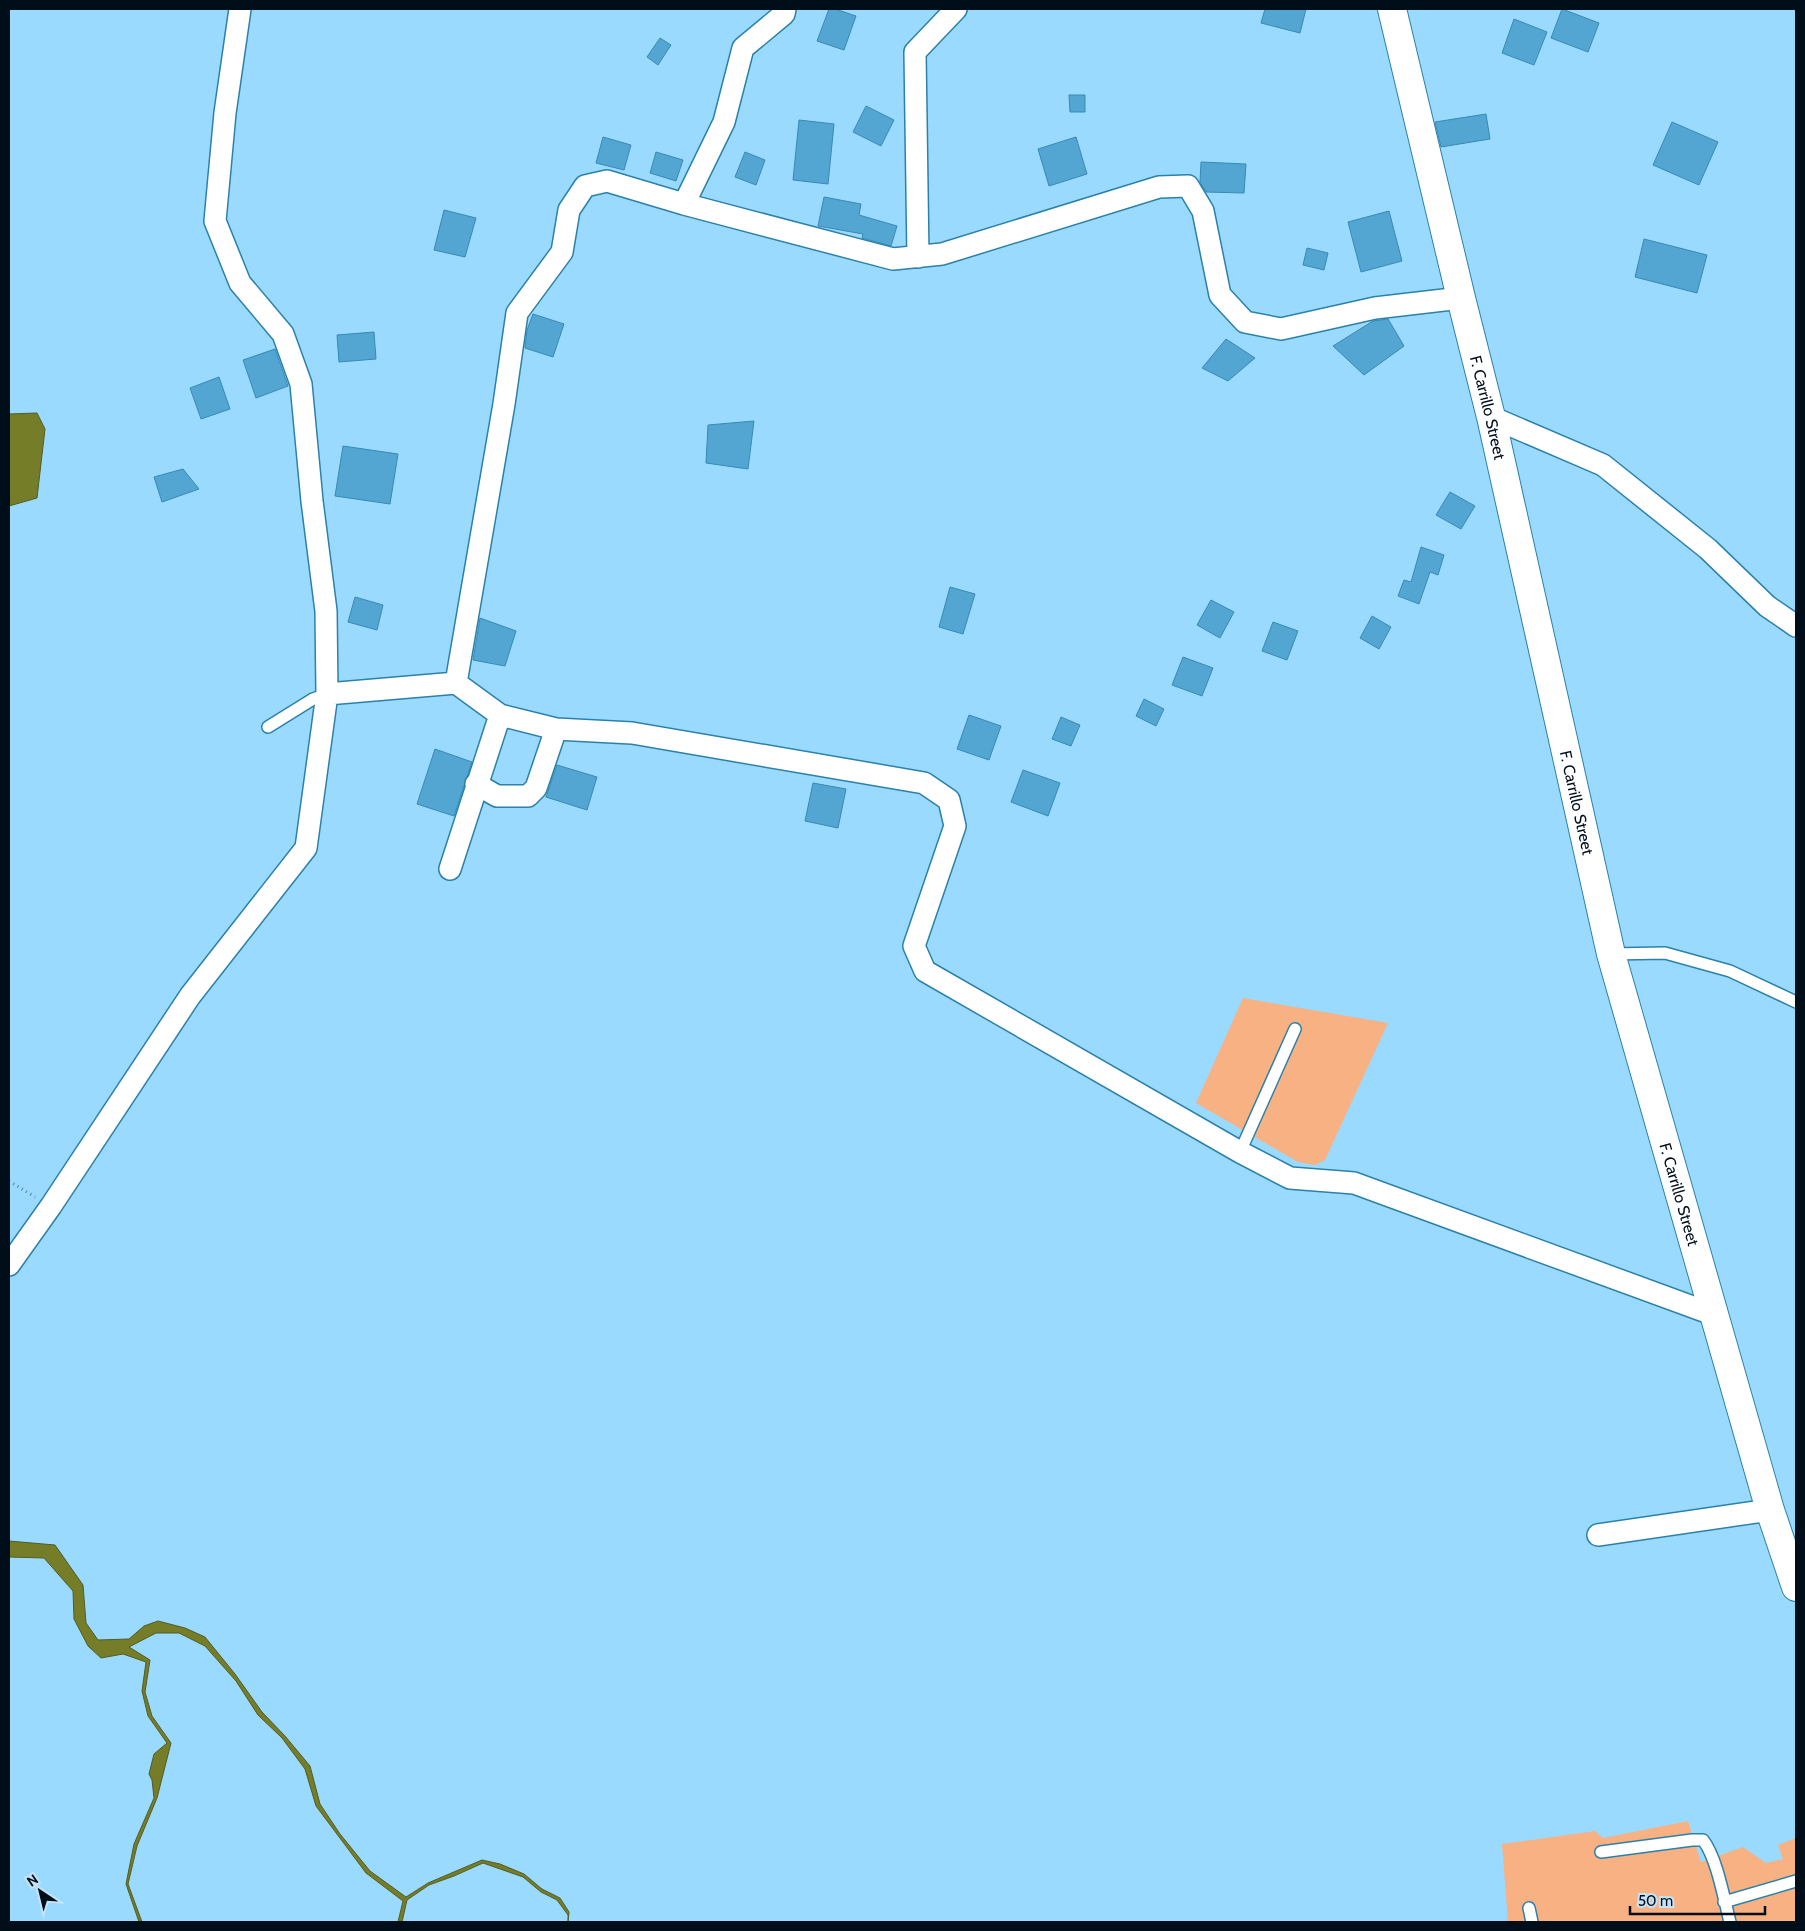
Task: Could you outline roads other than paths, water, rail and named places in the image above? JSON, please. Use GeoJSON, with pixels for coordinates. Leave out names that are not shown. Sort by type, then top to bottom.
{"type":"FeatureCollection","features":[{"type":"Feature","properties":{"kind":"street"},"geometry":{"type":"LineString","coordinates":[[9,1265],[51,1206],[190,996],[306,848],[327,694],[326,611],[312,501],[301,384],[283,334],[240,283],[215,221],[225,113],[240,9]]}},
{"type":"Feature","properties":{"kind":"street"},"geometry":{"type":"LineString","coordinates":[[684,204],[724,122],[743,48],[784,14],[785,9]]}},
{"type":"Feature","properties":{"kind":"street"},"geometry":{"type":"LineString","coordinates":[[918,256],[915,52],[956,9]]}},
{"type":"Feature","properties":{"kind":"street","name":"F. Carrillo Street"},"geometry":{"type":"LineString","coordinates":[[1392,9],[1460,298],[1491,417],[1611,954],[1712,1314],[1770,1510],[1796,1587]]}},
{"type":"Feature","properties":{"kind":"street"},"geometry":{"type":"LineString","coordinates":[[456,683],[504,404],[516,313],[562,252],[569,210],[585,186],[607,181],[684,204],[893,259],[942,254],[1159,186],[1188,186],[1203,211],[1220,295],[1245,322],[1281,329],[1375,308],[1460,298]]}},
{"type":"Feature","properties":{"kind":"street"},"geometry":{"type":"LineString","coordinates":[[1491,417],[1603,466],[1708,549],[1767,606],[1796,626]]}},
{"type":"Feature","properties":{"kind":"street"},"geometry":{"type":"LineString","coordinates":[[327,694],[456,683],[500,715],[556,729],[632,733],[924,783],[949,800],[955,826],[914,946],[925,971],[1240,1152],[1290,1178],[1354,1183],[1712,1314]]}},
{"type":"Feature","properties":{"kind":"street"},"geometry":{"type":"LineString","coordinates":[[450,869],[476,784],[500,715]]}},
{"type":"Feature","properties":{"kind":"street"},"geometry":{"type":"LineString","coordinates":[[476,784],[497,796],[528,796],[536,788],[556,729]]}},
{"type":"Feature","properties":{"kind":"street"},"geometry":{"type":"LineString","coordinates":[[1598,1535],[1770,1510]]}},
{"type":"Feature","properties":{"kind":"lane"},"geometry":{"type":"LineString","coordinates":[[268,727],[313,699],[327,694]]}},
{"type":"Feature","properties":{"kind":"lane"},"geometry":{"type":"LineString","coordinates":[[1611,954],[1665,953],[1730,971],[1796,1002]]}},
{"type":"Feature","properties":{"kind":"lane"},"geometry":{"type":"LineString","coordinates":[[1240,1152],[1294,1029]]}},
{"type":"Feature","properties":{"kind":"lane"},"geometry":{"type":"LineString","coordinates":[[1602,1852],[1704,1840],[1710,1848],[1730,1922]]}},
{"type":"Feature","properties":{"kind":"lane"},"geometry":{"type":"LineString","coordinates":[[1724,1902],[1796,1881]]}},
{"type":"Feature","properties":{"kind":"lane"},"geometry":{"type":"LineString","coordinates":[[1529,1908],[1532,1922]]}}]}
